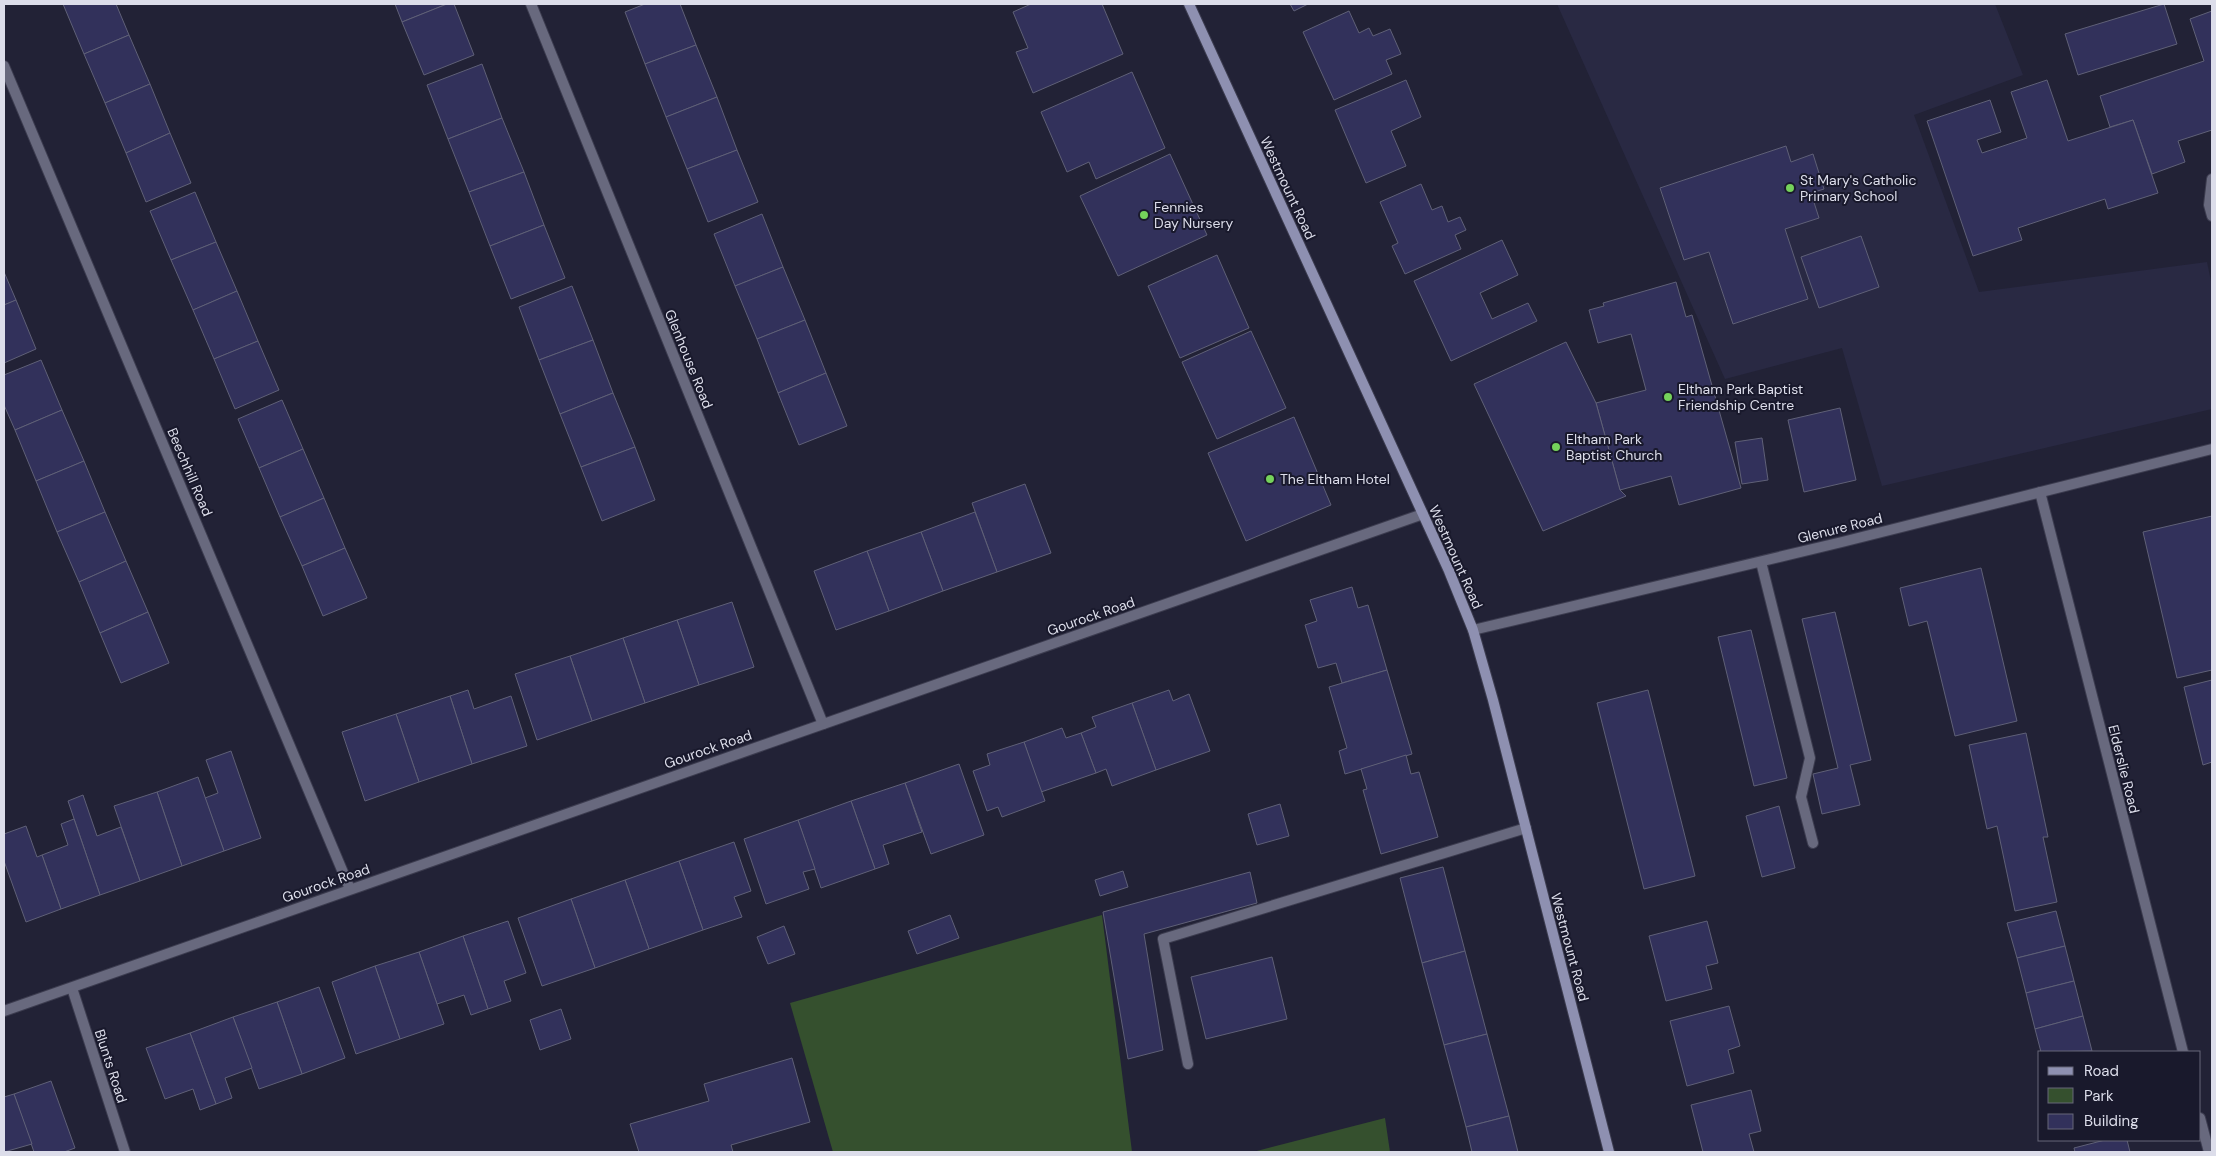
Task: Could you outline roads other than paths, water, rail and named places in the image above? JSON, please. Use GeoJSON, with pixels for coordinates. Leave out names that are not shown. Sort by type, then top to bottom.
{"type":"FeatureCollection","features":[{"type":"Feature","properties":{"kind":"street","name":"Glenhouse Road"},"geometry":{"type":"LineString","coordinates":[[531,4],[822,724]]}},
{"type":"Feature","properties":{"kind":"street","name":"Westmount Road"},"geometry":{"type":"LineString","coordinates":[[1189,4],[1423,514],[1473,630],[1610,1152]]}},
{"type":"Feature","properties":{"kind":"street","name":"Beechhill Road"},"geometry":{"type":"LineString","coordinates":[[4,66],[350,890]]}},
{"type":"Feature","properties":{"kind":"street"},"geometry":{"type":"LineString","coordinates":[[2212,179],[2209,205],[2212,216]]}},
{"type":"Feature","properties":{"kind":"street","name":"Glenure Road"},"geometry":{"type":"LineString","coordinates":[[1473,630],[1761,562],[2212,449]]}},
{"type":"Feature","properties":{"kind":"street","name":"Elderslie Road"},"geometry":{"type":"LineString","coordinates":[[2040,492],[2183,1051]]}},
{"type":"Feature","properties":{"kind":"street","name":"Gourock Road"},"geometry":{"type":"LineString","coordinates":[[4,1011],[1423,514]]}},
{"type":"Feature","properties":{"kind":"street"},"geometry":{"type":"LineString","coordinates":[[1761,562],[1810,758],[1801,797],[1813,844]]}},
{"type":"Feature","properties":{"kind":"street"},"geometry":{"type":"LineString","coordinates":[[1188,1064],[1163,940],[1526,828]]}},
{"type":"Feature","properties":{"kind":"street","name":"Blunts Road"},"geometry":{"type":"LineString","coordinates":[[72,988],[125,1152]]}},
{"type":"Feature","properties":{"kind":"street"},"geometry":{"type":"LineString","coordinates":[[2201,1122],[2209,1152]]}},
{"type":"Feature","properties":{"kind":"place","name":"St Mary's Catholic Primary School"},"geometry":{"type":"Point","coordinates":[1790,188]}},
{"type":"Feature","properties":{"kind":"place","name":"Fennies Day Nursery"},"geometry":{"type":"Point","coordinates":[1144,215]}},
{"type":"Feature","properties":{"kind":"place","name":"Eltham Park Baptist Friendship Centre"},"geometry":{"type":"Point","coordinates":[1668,397]}},
{"type":"Feature","properties":{"kind":"place","name":"Eltham Park Baptist Church"},"geometry":{"type":"Point","coordinates":[1556,447]}},
{"type":"Feature","properties":{"kind":"place","name":"The Eltham Hotel"},"geometry":{"type":"Point","coordinates":[1270,479]}}]}
